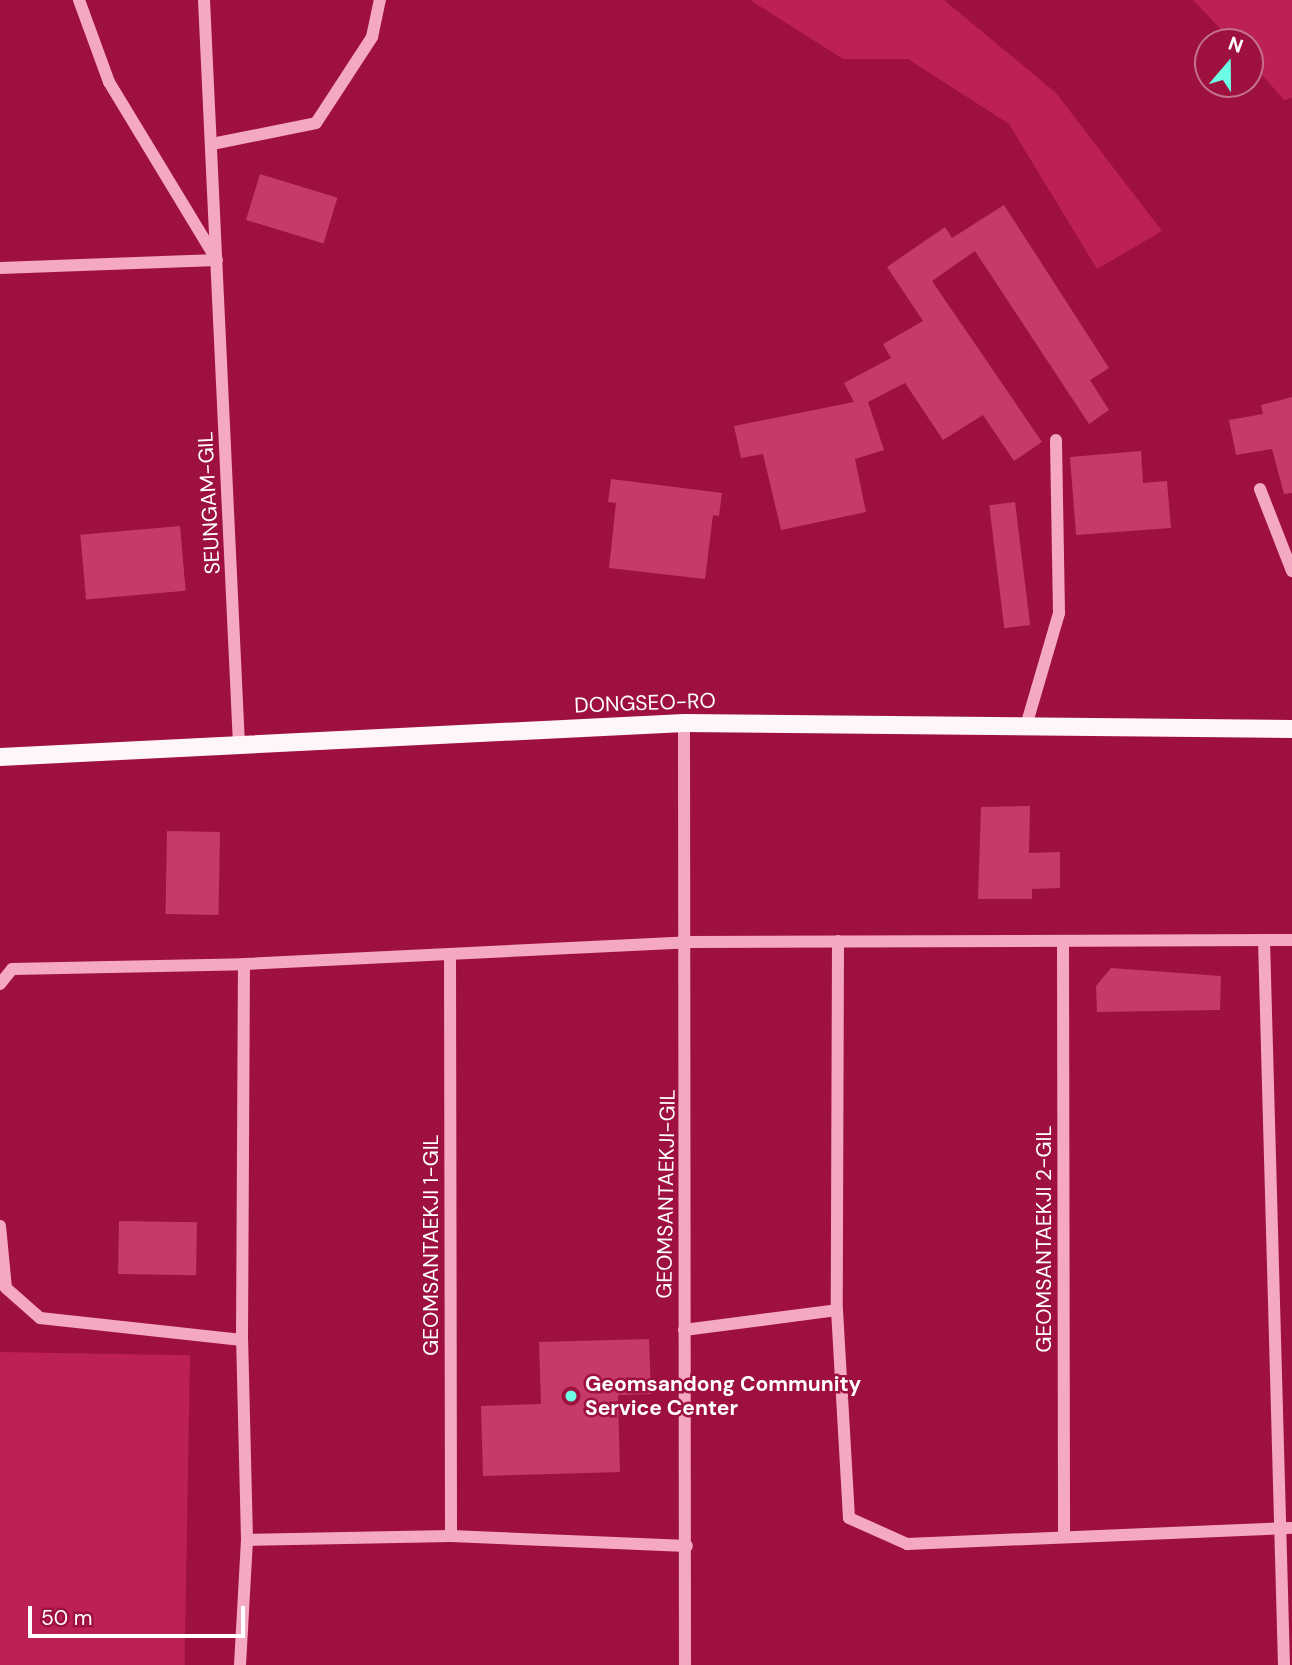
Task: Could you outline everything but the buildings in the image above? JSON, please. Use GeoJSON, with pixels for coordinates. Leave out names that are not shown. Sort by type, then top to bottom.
{"type":"FeatureCollection","features":[{"type":"Feature","properties":{"kind":"main road","name":"DONGSEO-RO"},"geometry":{"type":"LineString","coordinates":[[0,757],[684,723],[1292,729]]}},
{"type":"Feature","properties":{"kind":"street","name":"SEUNGAM-GIL"},"geometry":{"type":"LineString","coordinates":[[79,0],[109,82],[217,260]]}},
{"type":"Feature","properties":{"kind":"street","name":"SEUNGAM-GIL"},"geometry":{"type":"LineString","coordinates":[[204,0],[239,745]]}},
{"type":"Feature","properties":{"kind":"street"},"geometry":{"type":"LineString","coordinates":[[212,144],[316,122],[372,37],[380,0]]}},
{"type":"Feature","properties":{"kind":"street"},"geometry":{"type":"LineString","coordinates":[[0,268],[217,260]]}},
{"type":"Feature","properties":{"kind":"street"},"geometry":{"type":"LineString","coordinates":[[1026,726],[1059,613],[1056,440]]}},
{"type":"Feature","properties":{"kind":"street"},"geometry":{"type":"LineString","coordinates":[[1260,489],[1292,571]]}},
{"type":"Feature","properties":{"kind":"street","name":"GEOMSANTAEKJI-GIL"},"geometry":{"type":"LineString","coordinates":[[684,723],[688,942],[684,1330],[687,1546],[685,1665]]}},
{"type":"Feature","properties":{"kind":"street","name":"GEOMSANTAEKJI 2-GIL"},"geometry":{"type":"LineString","coordinates":[[1063,940],[1064,1536]]}},
{"type":"Feature","properties":{"kind":"street"},"geometry":{"type":"LineString","coordinates":[[1264,940],[1287,1528],[1284,1665]]}},
{"type":"Feature","properties":{"kind":"street"},"geometry":{"type":"LineString","coordinates":[[0,984],[12,969],[244,964],[688,942],[1292,940]]}},
{"type":"Feature","properties":{"kind":"street"},"geometry":{"type":"LineString","coordinates":[[838,941],[837,1310],[849,1517],[906,1544],[1287,1528]]}},
{"type":"Feature","properties":{"kind":"street","name":"GEOMSANTAEKJI 1-GIL"},"geometry":{"type":"LineString","coordinates":[[450,954],[451,1536]]}},
{"type":"Feature","properties":{"kind":"street"},"geometry":{"type":"LineString","coordinates":[[240,1665],[247,1540],[242,1340],[244,964]]}},
{"type":"Feature","properties":{"kind":"street"},"geometry":{"type":"LineString","coordinates":[[0,1226],[6,1288],[40,1318],[242,1340]]}},
{"type":"Feature","properties":{"kind":"street"},"geometry":{"type":"LineString","coordinates":[[684,1330],[837,1310]]}},
{"type":"Feature","properties":{"kind":"street"},"geometry":{"type":"LineString","coordinates":[[247,1540],[451,1536],[687,1546]]}},
{"type":"Feature","properties":{"kind":"shaded area"},"geometry":{"type":"Polygon","coordinates":[[[750,0],[944,0],[1056,93],[1162,231],[1097,269],[1009,124],[908,59],[843,59],[750,0]]]}},
{"type":"Feature","properties":{"kind":"shaded area"},"geometry":{"type":"Polygon","coordinates":[[[1193,0],[1292,0],[1292,98],[1284,100],[1264,77],[1264,28],[1220,28],[1193,0]]]}},
{"type":"Feature","properties":{"kind":"shaded area"},"geometry":{"type":"Polygon","coordinates":[[[0,1352],[190,1355],[185,1665],[0,1665],[0,1352]]]}},
{"type":"Feature","properties":{"kind":"place","name":"Geomsandong Community Service Center"},"geometry":{"type":"Point","coordinates":[571,1396]}}]}
